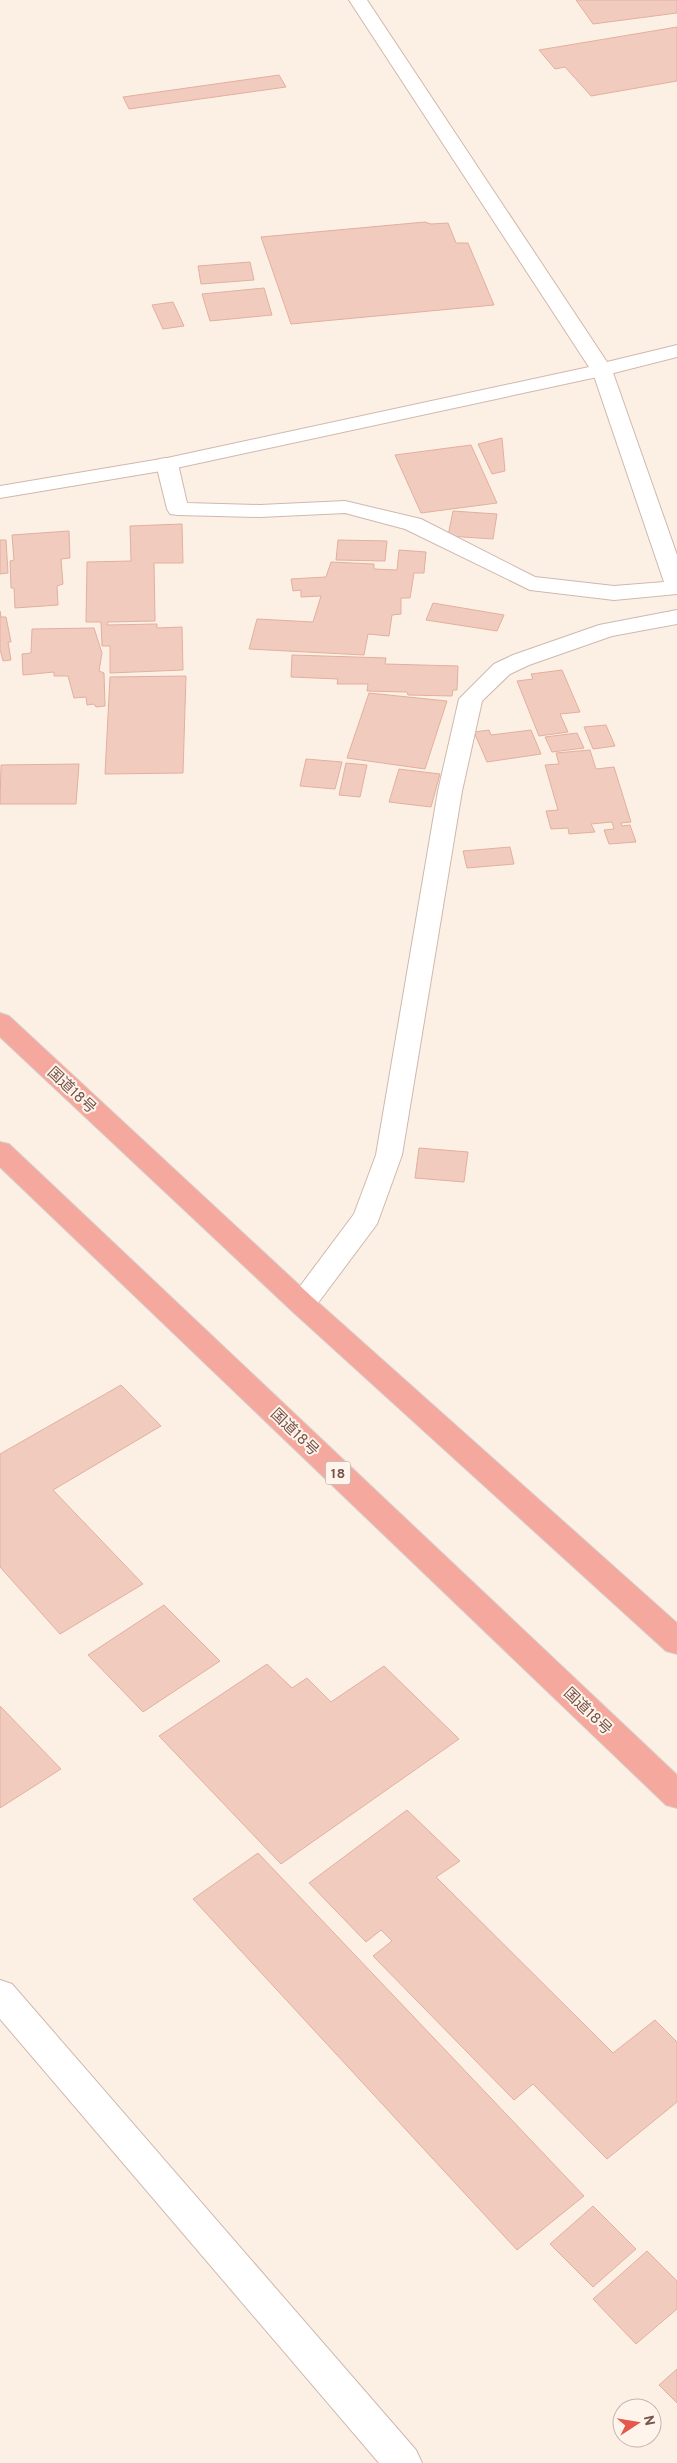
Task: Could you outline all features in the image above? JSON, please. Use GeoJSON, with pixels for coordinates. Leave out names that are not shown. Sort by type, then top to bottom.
{"type":"FeatureCollection","features":[{"type":"Feature","properties":{"kind":"highway","name":"国道18号"},"geometry":{"type":"LineString","coordinates":[[0,1022],[302,1304],[677,1642]]}},
{"type":"Feature","properties":{"kind":"highway","name":"国道18号"},"geometry":{"type":"LineString","coordinates":[[0,1151],[677,1795]]}},
{"type":"Feature","properties":{"kind":"street"},"geometry":{"type":"LineString","coordinates":[[168,464],[178,509],[260,511],[345,507],[413,524],[530,583],[614,593],[677,587],[602,370],[358,0]]}},
{"type":"Feature","properties":{"kind":"street"},"geometry":{"type":"LineString","coordinates":[[0,492],[168,464],[602,370],[677,351]]}},
{"type":"Feature","properties":{"kind":"street"},"geometry":{"type":"LineString","coordinates":[[302,1304],[367,1217],[390,1155],[450,791],[471,698],[502,669],[521,660],[607,630],[677,618]]}},
{"type":"Feature","properties":{"kind":"street"},"geometry":{"type":"LineString","coordinates":[[0,1995],[403,2463]]}},
{"type":"Feature","properties":{"kind":"building"},"geometry":{"type":"Polygon","coordinates":[[[576,0],[677,0],[677,13],[593,24],[576,0]]]}},
{"type":"Feature","properties":{"kind":"building"},"geometry":{"type":"Polygon","coordinates":[[[677,27],[677,81],[591,96],[565,67],[555,69],[539,50],[677,27]]]}},
{"type":"Feature","properties":{"kind":"building"},"geometry":{"type":"Polygon","coordinates":[[[279,75],[286,87],[129,109],[123,97],[279,75]]]}},
{"type":"Feature","properties":{"kind":"building"},"geometry":{"type":"Polygon","coordinates":[[[425,222],[431,224],[448,223],[456,243],[468,243],[494,305],[291,324],[261,237],[425,222]]]}},
{"type":"Feature","properties":{"kind":"building"},"geometry":{"type":"Polygon","coordinates":[[[250,262],[254,280],[201,284],[198,266],[250,262]]]}},
{"type":"Feature","properties":{"kind":"building"},"geometry":{"type":"Polygon","coordinates":[[[264,288],[272,315],[210,321],[202,294],[264,288]]]}},
{"type":"Feature","properties":{"kind":"building"},"geometry":{"type":"Polygon","coordinates":[[[173,302],[184,326],[163,329],[152,305],[173,302]]]}},
{"type":"Feature","properties":{"kind":"building"},"geometry":{"type":"Polygon","coordinates":[[[502,438],[505,471],[492,474],[478,444],[502,438]]]}},
{"type":"Feature","properties":{"kind":"building"},"geometry":{"type":"Polygon","coordinates":[[[471,445],[497,503],[421,513],[395,455],[471,445]]]}},
{"type":"Feature","properties":{"kind":"building"},"geometry":{"type":"Polygon","coordinates":[[[453,511],[497,514],[493,539],[448,536],[453,511]]]}},
{"type":"Feature","properties":{"kind":"building"},"geometry":{"type":"Polygon","coordinates":[[[182,524],[183,563],[154,563],[155,621],[108,622],[107,625],[157,624],[157,628],[182,627],[183,670],[110,673],[110,646],[102,646],[101,622],[86,622],[87,562],[131,561],[130,526],[182,524]]]}},
{"type":"Feature","properties":{"kind":"building"},"geometry":{"type":"Polygon","coordinates":[[[69,531],[70,558],[61,559],[63,584],[57,586],[58,605],[15,608],[14,588],[11,588],[10,561],[14,560],[12,535],[69,531]]]}},
{"type":"Feature","properties":{"kind":"building"},"geometry":{"type":"Polygon","coordinates":[[[0,540],[6,540],[8,573],[0,574],[0,540]]]}},
{"type":"Feature","properties":{"kind":"building"},"geometry":{"type":"Polygon","coordinates":[[[338,540],[387,541],[385,561],[336,560],[338,540]]]}},
{"type":"Feature","properties":{"kind":"building"},"geometry":{"type":"Polygon","coordinates":[[[399,550],[426,552],[424,573],[414,573],[410,598],[401,598],[401,614],[392,615],[389,636],[368,634],[364,655],[249,649],[257,619],[313,622],[321,596],[301,597],[301,590],[293,591],[291,579],[326,577],[331,562],[374,564],[374,569],[397,570],[399,550]]]}},
{"type":"Feature","properties":{"kind":"building"},"geometry":{"type":"Polygon","coordinates":[[[433,603],[504,615],[497,631],[426,620],[433,603]]]}},
{"type":"Feature","properties":{"kind":"building"},"geometry":{"type":"Polygon","coordinates":[[[0,611],[1,617],[6,617],[11,642],[8,642],[11,660],[3,661],[0,649],[0,611]]]}},
{"type":"Feature","properties":{"kind":"building"},"geometry":{"type":"Polygon","coordinates":[[[94,628],[102,653],[99,671],[104,673],[105,706],[87,705],[86,697],[74,698],[68,676],[54,676],[54,672],[23,675],[22,654],[31,653],[32,629],[94,628]]]}},
{"type":"Feature","properties":{"kind":"building"},"geometry":{"type":"Polygon","coordinates":[[[292,655],[386,658],[385,664],[458,666],[457,690],[453,690],[452,696],[408,695],[407,692],[367,691],[368,684],[337,684],[338,679],[291,677],[292,655]]]}},
{"type":"Feature","properties":{"kind":"building"},"geometry":{"type":"Polygon","coordinates":[[[562,670],[580,712],[560,714],[568,732],[539,736],[517,681],[533,679],[531,674],[562,670]]]}},
{"type":"Feature","properties":{"kind":"building"},"geometry":{"type":"Polygon","coordinates":[[[186,676],[183,773],[105,774],[110,677],[186,676]]]}},
{"type":"Feature","properties":{"kind":"building"},"geometry":{"type":"Polygon","coordinates":[[[369,693],[447,701],[425,769],[347,758],[369,693]]]}},
{"type":"Feature","properties":{"kind":"building"},"geometry":{"type":"Polygon","coordinates":[[[606,725],[615,746],[593,749],[584,727],[606,725]]]}},
{"type":"Feature","properties":{"kind":"building"},"geometry":{"type":"Polygon","coordinates":[[[489,730],[491,735],[531,730],[541,754],[487,762],[474,732],[489,730]]]}},
{"type":"Feature","properties":{"kind":"building"},"geometry":{"type":"Polygon","coordinates":[[[577,733],[584,748],[552,752],[545,737],[577,733]]]}},
{"type":"Feature","properties":{"kind":"building"},"geometry":{"type":"Polygon","coordinates":[[[590,750],[596,769],[614,767],[631,822],[621,823],[622,826],[630,825],[636,842],[609,844],[604,830],[614,829],[612,822],[591,824],[595,832],[569,834],[568,828],[551,829],[546,811],[558,810],[545,765],[559,764],[556,753],[590,750]]]}},
{"type":"Feature","properties":{"kind":"building"},"geometry":{"type":"Polygon","coordinates":[[[306,759],[342,762],[335,789],[300,786],[306,759]]]}},
{"type":"Feature","properties":{"kind":"building"},"geometry":{"type":"Polygon","coordinates":[[[346,763],[367,765],[360,797],[339,795],[346,763]]]}},
{"type":"Feature","properties":{"kind":"building"},"geometry":{"type":"Polygon","coordinates":[[[79,764],[76,804],[0,804],[1,765],[79,764]]]}},
{"type":"Feature","properties":{"kind":"building"},"geometry":{"type":"Polygon","coordinates":[[[399,769],[440,774],[431,807],[389,802],[399,769]]]}},
{"type":"Feature","properties":{"kind":"building"},"geometry":{"type":"Polygon","coordinates":[[[510,847],[514,864],[467,868],[463,851],[510,847]]]}},
{"type":"Feature","properties":{"kind":"building"},"geometry":{"type":"Polygon","coordinates":[[[419,1148],[468,1152],[464,1182],[415,1178],[419,1148]]]}},
{"type":"Feature","properties":{"kind":"building"},"geometry":{"type":"Polygon","coordinates":[[[121,1385],[161,1426],[53,1490],[143,1584],[60,1634],[0,1567],[0,1454],[121,1385]]]}},
{"type":"Feature","properties":{"kind":"building"},"geometry":{"type":"Polygon","coordinates":[[[164,1605],[220,1661],[143,1712],[88,1655],[164,1605]]]}},
{"type":"Feature","properties":{"kind":"building"},"geometry":{"type":"Polygon","coordinates":[[[267,1664],[292,1688],[307,1678],[331,1702],[384,1666],[459,1739],[281,1864],[159,1736],[267,1664]]]}},
{"type":"Feature","properties":{"kind":"building"},"geometry":{"type":"Polygon","coordinates":[[[0,1706],[61,1769],[0,1808],[0,1706]]]}},
{"type":"Feature","properties":{"kind":"building"},"geometry":{"type":"Polygon","coordinates":[[[407,1810],[460,1861],[436,1877],[613,2053],[655,2020],[677,2042],[677,2102],[607,2159],[533,2084],[514,2100],[373,1956],[392,1941],[381,1930],[366,1942],[309,1883],[407,1810]]]}},
{"type":"Feature","properties":{"kind":"building"},"geometry":{"type":"Polygon","coordinates":[[[258,1853],[584,2196],[517,2250],[193,1899],[258,1853]]]}},
{"type":"Feature","properties":{"kind":"building"},"geometry":{"type":"Polygon","coordinates":[[[593,2206],[636,2249],[593,2287],[550,2244],[593,2206]]]}},
{"type":"Feature","properties":{"kind":"building"},"geometry":{"type":"Polygon","coordinates":[[[647,2251],[677,2281],[677,2309],[636,2344],[593,2299],[647,2251]]]}},
{"type":"Feature","properties":{"kind":"building"},"geometry":{"type":"Polygon","coordinates":[[[677,2369],[677,2403],[659,2385],[677,2369]]]}}]}
